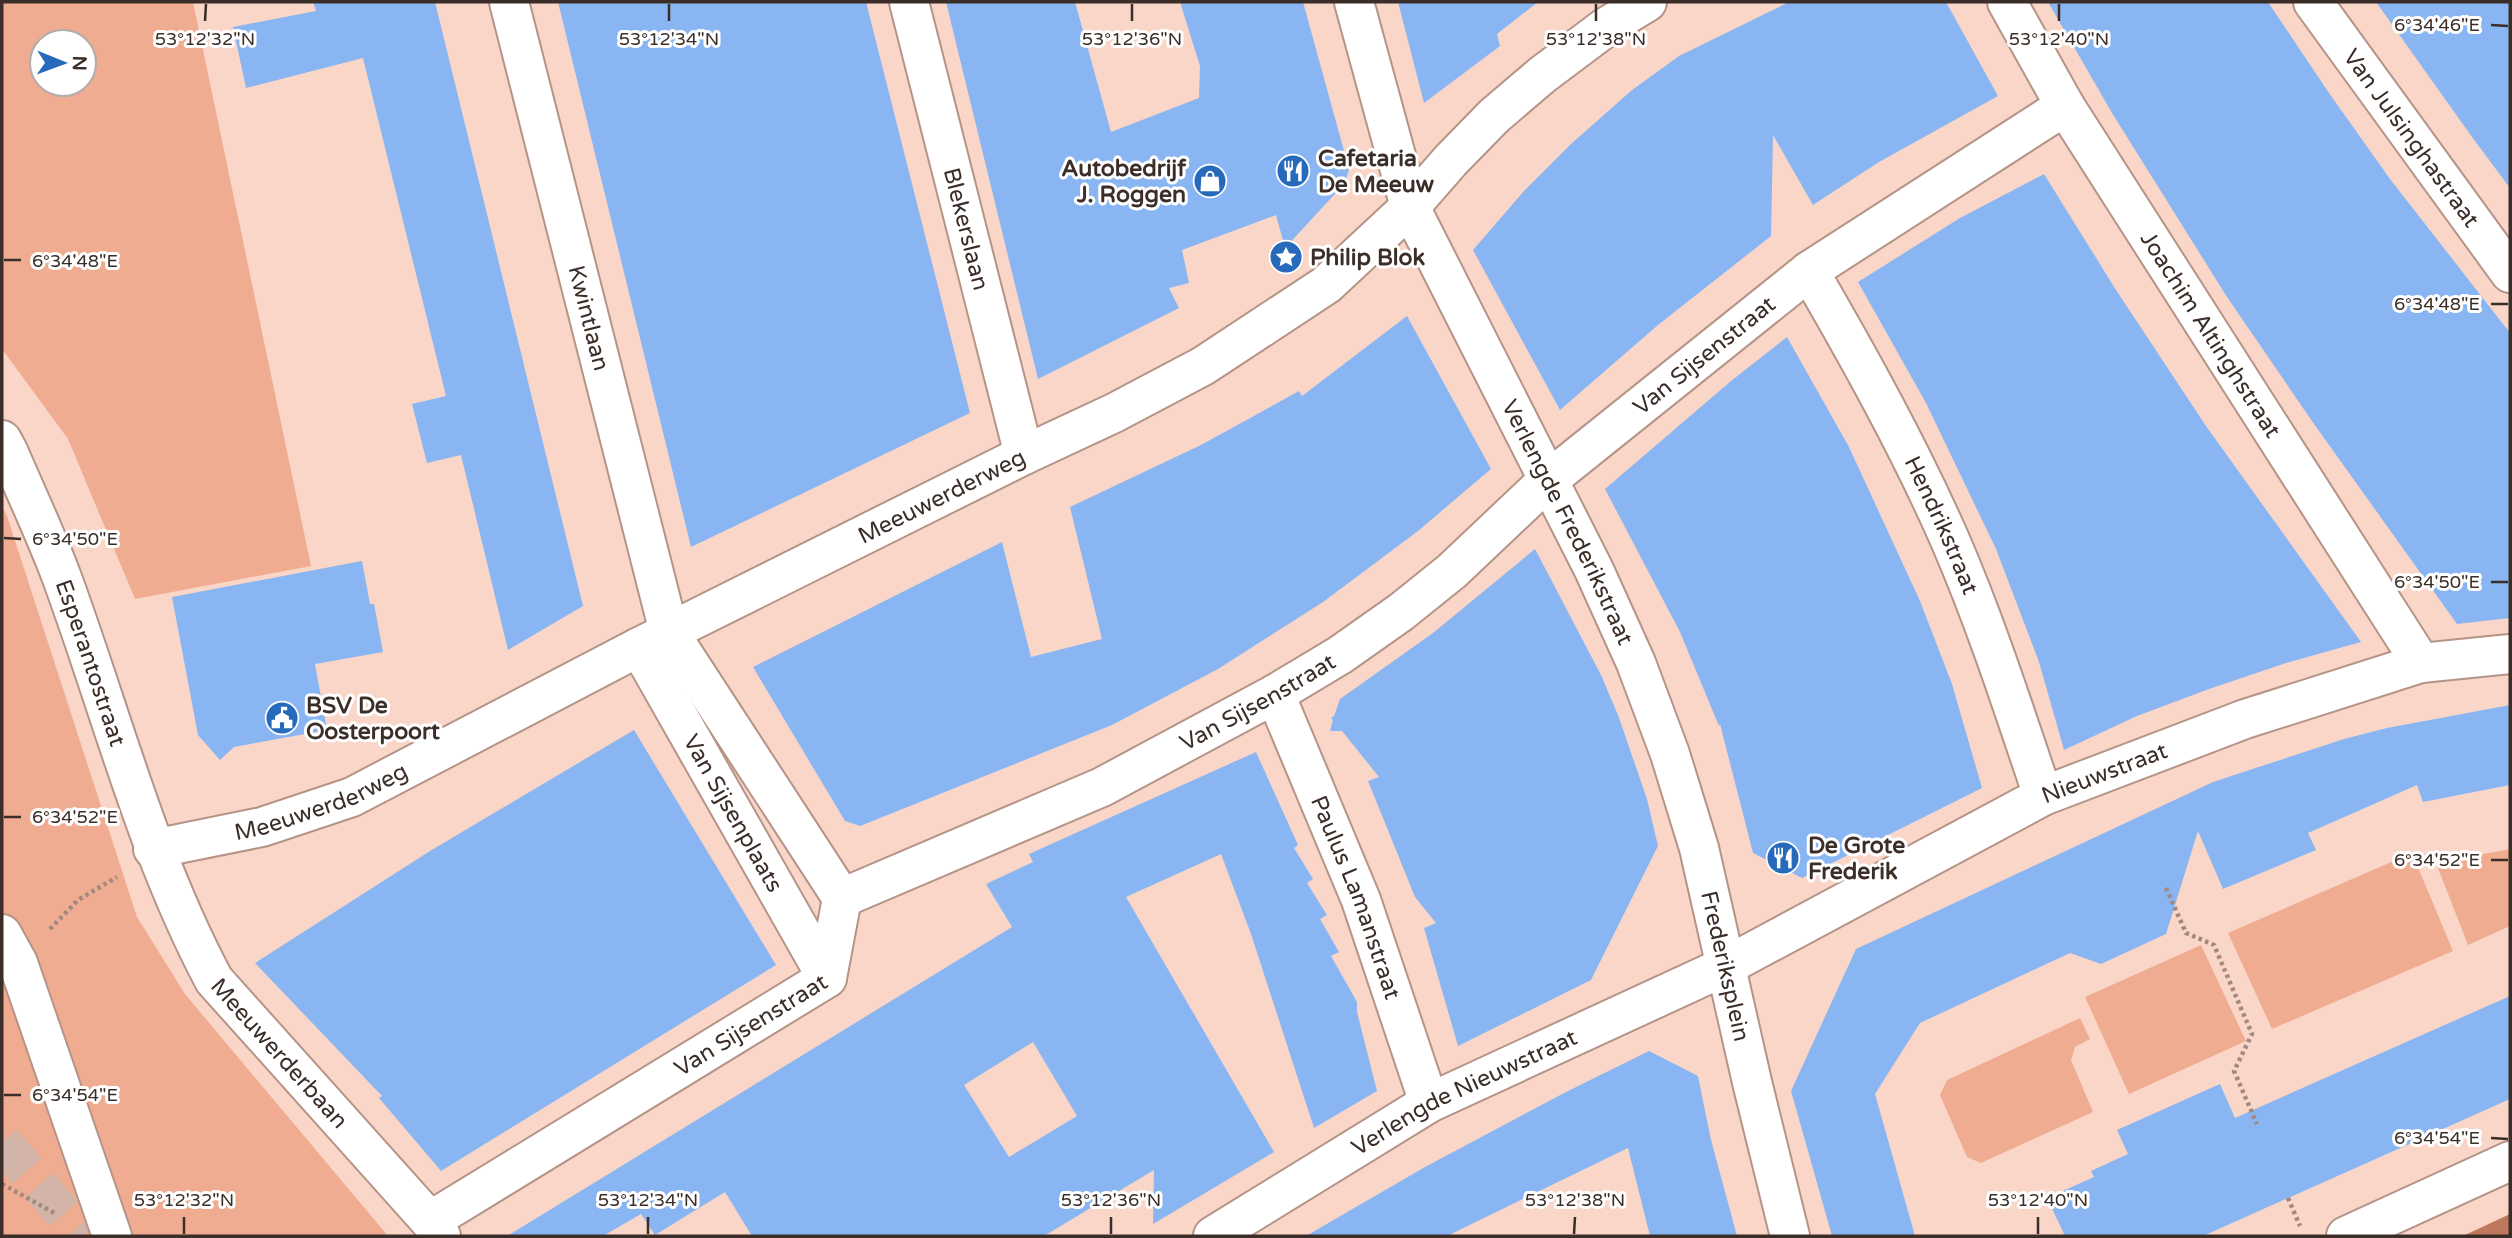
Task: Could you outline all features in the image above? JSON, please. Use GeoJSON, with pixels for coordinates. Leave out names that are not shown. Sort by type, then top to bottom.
{"type":"FeatureCollection","features":[{"type":"Feature","properties":{"kind":"street","name":"Kwintlaan"},"geometry":{"type":"LineString","coordinates":[[509,2],[654,640]]}},
{"type":"Feature","properties":{"kind":"street","name":"Blekerslaan"},"geometry":{"type":"LineString","coordinates":[[909,2],[1024,455]]}},
{"type":"Feature","properties":{"kind":"street","name":"Verlengde Frederikstraat"},"geometry":{"type":"LineString","coordinates":[[1353,2],[1410,207],[1594,570],[1636,663],[1670,754],[1699,848]]}},
{"type":"Feature","properties":{"kind":"street","name":"Meeuwerderweg"},"geometry":{"type":"LineString","coordinates":[[153,849],[262,827],[352,797],[654,640],[1024,455],[1126,407],[1203,366],[1326,285],[1410,207],[1468,142],[1532,83],[1606,27],[1647,2]]}},
{"type":"Feature","properties":{"kind":"street","name":"Joachim Altinghstraat"},"geometry":{"type":"LineString","coordinates":[[2007,2],[2065,106],[2421,663]]}},
{"type":"Feature","properties":{"kind":"street","name":"Van Julsinghastraat"},"geometry":{"type":"LineString","coordinates":[[2313,2],[2510,273]]}},
{"type":"Feature","properties":{"kind":"street","name":"Van Sijsenstraat"},"geometry":{"type":"LineString","coordinates":[[436,1229],[827,978],[842,898],[1102,787],[1275,694],[1340,655],[1401,612],[1452,571],[1547,481],[1809,271],[2065,106]]}},
{"type":"Feature","properties":{"kind":"street","name":"Hendrikstraat"},"geometry":{"type":"LineString","coordinates":[[1809,271],[1901,437],[1950,541],[1992,643],[2043,796]]}},
{"type":"Feature","properties":{"kind":"street","name":"Esperantostraat"},"geometry":{"type":"LineString","coordinates":[[2,440],[61,577],[153,849]]}},
{"type":"Feature","properties":{"kind":"street","name":"Van Sijsenplaats"},"geometry":{"type":"LineString","coordinates":[[654,640],[842,898]]}},
{"type":"Feature","properties":{"kind":"street","name":"Van Sijsenplaats"},"geometry":{"type":"LineString","coordinates":[[654,640],[827,978]]}},
{"type":"Feature","properties":{"kind":"street","name":"Nieuwstraat"},"geometry":{"type":"LineString","coordinates":[[1726,966],[2043,796],[2245,719],[2421,663],[2510,654]]}},
{"type":"Feature","properties":{"kind":"street","name":"Paulus Lamanstraat"},"geometry":{"type":"LineString","coordinates":[[1275,694],[1361,900],[1429,1103]]}},
{"type":"Feature","properties":{"kind":"street","name":"Frederiksplein"},"geometry":{"type":"LineString","coordinates":[[1699,848],[1790,1236]]}},
{"type":"Feature","properties":{"kind":"street","name":"Meeuwerderbaan"},"geometry":{"type":"LineString","coordinates":[[153,849],[214,981],[436,1229]]}},
{"type":"Feature","properties":{"kind":"street"},"geometry":{"type":"LineString","coordinates":[[10,948],[112,1236]]}},
{"type":"Feature","properties":{"kind":"street","name":"Verlengde Nieuwstraat"},"geometry":{"type":"LineString","coordinates":[[1213,1236],[1429,1103],[1726,966]]}},
{"type":"Feature","properties":{"kind":"street"},"geometry":{"type":"LineString","coordinates":[[2346,1236],[2510,1161]]}},
{"type":"Feature","properties":{"kind":"path"},"geometry":{"type":"LineString","coordinates":[[10,948],[78,900],[111,881],[153,849]]}},
{"type":"Feature","properties":{"kind":"path"},"geometry":{"type":"LineString","coordinates":[[2166,888],[2186,933],[2214,945],[2252,1034],[2234,1071],[2257,1124]]}},
{"type":"Feature","properties":{"kind":"path"},"geometry":{"type":"LineString","coordinates":[[2,1184],[62,1217]]}},
{"type":"Feature","properties":{"kind":"path"},"geometry":{"type":"LineString","coordinates":[[2288,1198],[2304,1236]]}},
{"type":"Feature","properties":{"kind":"shaded area"},"geometry":{"type":"Polygon","coordinates":[[[2,2],[193,2],[311,566],[135,599],[68,439],[2,349],[2,2]]]}},
{"type":"Feature","properties":{"kind":"shaded area"},"geometry":{"type":"Polygon","coordinates":[[[2,506],[137,917],[185,994],[388,1236],[2,1236],[2,506]]]}},
{"type":"Feature","properties":{"kind":"shaded area"},"geometry":{"type":"Polygon","coordinates":[[[2510,849],[2510,926],[2468,945],[2436,863],[2510,849]]]}},
{"type":"Feature","properties":{"kind":"shaded area"},"geometry":{"type":"Polygon","coordinates":[[[2412,853],[2453,951],[2272,1029],[2228,933],[2412,853]]]}},
{"type":"Feature","properties":{"kind":"shaded area"},"geometry":{"type":"Polygon","coordinates":[[[2201,945],[2246,1041],[2129,1094],[2085,997],[2201,945]]]}},
{"type":"Feature","properties":{"kind":"shaded area"},"geometry":{"type":"Polygon","coordinates":[[[2080,1018],[2090,1039],[2075,1047],[2071,1060],[2093,1112],[1981,1163],[1967,1157],[1940,1095],[1947,1080],[2080,1018]]]}},
{"type":"Feature","properties":{"kind":"shaded area"},"geometry":{"type":"Polygon","coordinates":[[[2510,1214],[2510,1236],[2463,1236],[2510,1214]]]}},
{"type":"Feature","properties":{"kind":"building"},"geometry":{"type":"Polygon","coordinates":[[[313,2],[435,2],[583,606],[508,650],[461,455],[427,463],[412,404],[446,396],[363,58],[246,88],[233,27],[316,11],[313,2]]]}},
{"type":"Feature","properties":{"kind":"building"},"geometry":{"type":"Polygon","coordinates":[[[558,2],[866,2],[970,413],[691,547],[558,2]]]}},
{"type":"Feature","properties":{"kind":"building"},"geometry":{"type":"Polygon","coordinates":[[[946,2],[1075,2],[1111,132],[1199,98],[1200,66],[1180,2],[1303,2],[1349,169],[1345,183],[1285,248],[1276,215],[1182,250],[1189,283],[1169,288],[1179,308],[1038,379],[946,2]]]}},
{"type":"Feature","properties":{"kind":"building"},"geometry":{"type":"Polygon","coordinates":[[[1398,2],[1538,2],[1497,34],[1500,46],[1424,103],[1398,2]]]}},
{"type":"Feature","properties":{"kind":"building"},"geometry":{"type":"Polygon","coordinates":[[[1789,2],[1946,2],[1998,96],[1879,162],[1813,205],[1773,135],[1771,236],[1658,325],[1560,410],[1473,250],[1524,191],[1571,144],[1632,90],[1679,56],[1789,2]]]}},
{"type":"Feature","properties":{"kind":"building"},"geometry":{"type":"Polygon","coordinates":[[[2048,2],[2268,2],[2390,179],[2510,333],[2510,618],[2457,624],[2227,297],[2112,113],[2048,2]]]}},
{"type":"Feature","properties":{"kind":"building"},"geometry":{"type":"Polygon","coordinates":[[[2376,2],[2510,2],[2510,188],[2472,137],[2376,2]]]}},
{"type":"Feature","properties":{"kind":"building"},"geometry":{"type":"Polygon","coordinates":[[[2044,174],[2116,290],[2206,426],[2361,642],[2209,689],[2137,716],[2064,750],[2039,662],[1996,549],[1926,403],[1858,282],[1960,218],[2044,174]]]}},
{"type":"Feature","properties":{"kind":"building"},"geometry":{"type":"Polygon","coordinates":[[[1407,316],[1491,469],[1418,531],[1323,602],[1218,669],[1112,725],[860,826],[845,821],[753,667],[1002,542],[1031,657],[1102,639],[1070,507],[1201,445],[1299,391],[1302,396],[1407,316]]]}},
{"type":"Feature","properties":{"kind":"building"},"geometry":{"type":"Polygon","coordinates":[[[1787,337],[1849,447],[1920,601],[1952,684],[1982,788],[1802,878],[1753,853],[1720,724],[1719,726],[1680,632],[1605,489],[1731,381],[1787,337]]]}},
{"type":"Feature","properties":{"kind":"building"},"geometry":{"type":"Polygon","coordinates":[[[1535,549],[1601,675],[1618,715],[1647,799],[1658,846],[1591,980],[1458,1046],[1424,928],[1436,923],[1415,897],[1368,781],[1379,777],[1342,731],[1330,731],[1333,720],[1331,718],[1340,699],[1433,633],[1535,549]]]}},
{"type":"Feature","properties":{"kind":"building"},"geometry":{"type":"Polygon","coordinates":[[[362,561],[383,652],[315,664],[327,730],[234,747],[220,760],[198,735],[172,597],[362,561]]]}},
{"type":"Feature","properties":{"kind":"building"},"geometry":{"type":"Polygon","coordinates":[[[2510,705],[2510,785],[2423,802],[2417,785],[2308,833],[2316,850],[2223,889],[2198,831],[2166,934],[2101,964],[2070,953],[1920,1023],[1875,1094],[1915,1236],[1832,1236],[1791,1091],[1856,949],[2213,782],[2344,739],[2387,728],[2510,705]]]}},
{"type":"Feature","properties":{"kind":"building"},"geometry":{"type":"Polygon","coordinates":[[[634,730],[776,965],[441,1171],[379,1098],[382,1096],[255,963],[430,851],[634,730]]]}},
{"type":"Feature","properties":{"kind":"building"},"geometry":{"type":"Polygon","coordinates":[[[1256,752],[1298,845],[1294,848],[1313,879],[1307,883],[1327,915],[1320,919],[1339,952],[1331,956],[1357,1002],[1357,1012],[1377,1091],[1314,1128],[1251,934],[1221,854],[1126,897],[1274,1152],[1153,1224],[1154,1170],[1044,1236],[752,1236],[725,1192],[655,1235],[641,1214],[603,1236],[507,1236],[1012,927],[986,884],[1033,862],[1029,854],[1256,752]],[[1033,1042],[964,1085],[1009,1157],[1077,1116],[1033,1042]]]}},
{"type":"Feature","properties":{"kind":"building"},"geometry":{"type":"Polygon","coordinates":[[[2510,996],[2510,1099],[2203,1236],[2065,1236],[2047,1198],[2094,1177],[2091,1171],[2128,1154],[2117,1130],[2220,1084],[2235,1118],[2510,996]]]}},
{"type":"Feature","properties":{"kind":"building"},"geometry":{"type":"Polygon","coordinates":[[[1649,1051],[1698,1076],[1711,1140],[1737,1236],[1650,1236],[1628,1148],[1447,1236],[1306,1236],[1425,1167],[1649,1051]]]}},
{"type":"Feature","properties":{"kind":"tunnel"},"geometry":{"type":"LineString","coordinates":[[2,1142],[83,1236]]}},
{"type":"Feature","properties":{"kind":"place","name":"Cafetaria De Meeuw"},"geometry":{"type":"Point","coordinates":[1293,171]}},
{"type":"Feature","properties":{"kind":"place","name":"Autobedrijf J. Roggen"},"geometry":{"type":"Point","coordinates":[1210,181]}},
{"type":"Feature","properties":{"kind":"place","name":"Philip Blok"},"geometry":{"type":"Point","coordinates":[1286,257]}},
{"type":"Feature","properties":{"kind":"place","name":"BSV De Oosterpoort"},"geometry":{"type":"Point","coordinates":[282,718]}},
{"type":"Feature","properties":{"kind":"place","name":"De Grote Frederik"},"geometry":{"type":"Point","coordinates":[1783,858]}}]}
